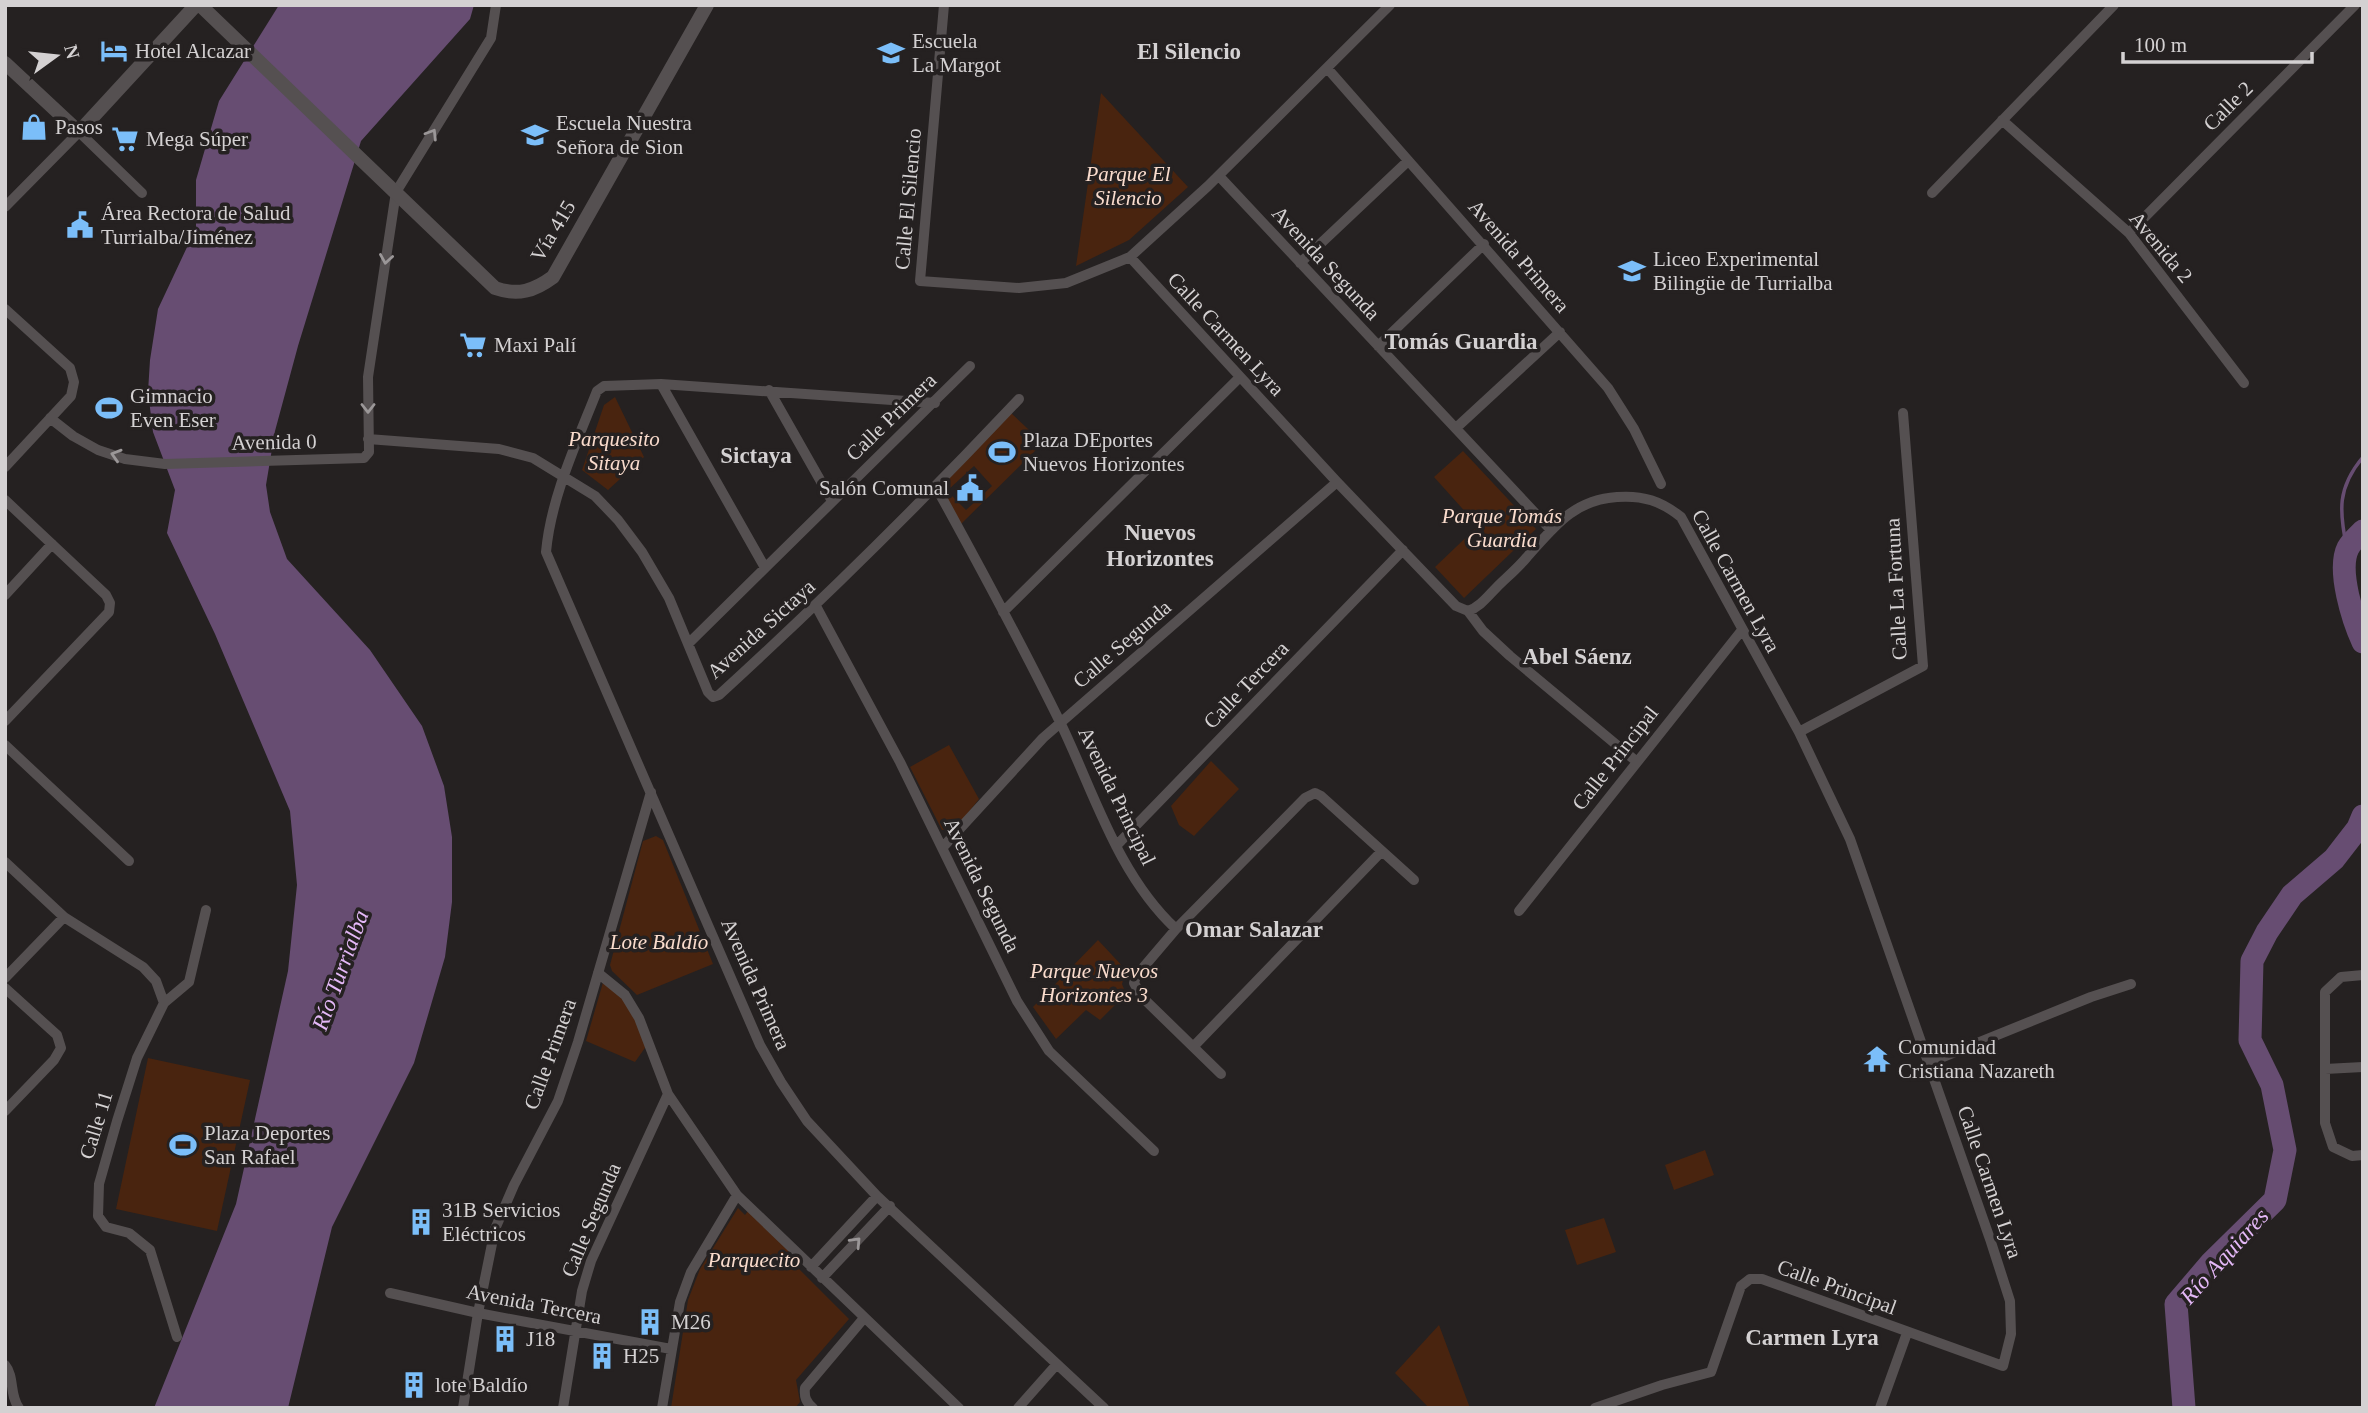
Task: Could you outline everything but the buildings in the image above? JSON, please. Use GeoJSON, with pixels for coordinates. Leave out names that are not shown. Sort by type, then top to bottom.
{"type":"FeatureCollection","features":[{"type":"Feature","properties":{"kind":"street","name":"Vía 415"},"geometry":{"type":"LineString","coordinates":[[198,5],[495,288],[509,293],[539,287],[553,277],[706,5]]}},
{"type":"Feature","properties":{"kind":"street"},"geometry":{"type":"LineString","coordinates":[[5,207],[198,5]]}},
{"type":"Feature","properties":{"kind":"street"},"geometry":{"type":"LineString","coordinates":[[368,439],[368,377],[396,192],[491,38],[496,5]]}},
{"type":"Feature","properties":{"kind":"street","name":"Calle El Silencio"},"geometry":{"type":"LineString","coordinates":[[944,5],[920,281],[1019,288],[1066,283],[1130,257],[1219,176],[1390,5]]}},
{"type":"Feature","properties":{"kind":"street"},"geometry":{"type":"LineString","coordinates":[[1932,193],[2114,5]]}},
{"type":"Feature","properties":{"kind":"street","name":"Calle 2"},"geometry":{"type":"LineString","coordinates":[[2129,233],[2355,5]]}},
{"type":"Feature","properties":{"kind":"street"},"geometry":{"type":"LineString","coordinates":[[5,63],[142,193]]}},
{"type":"Feature","properties":{"kind":"street","name":"Avenida Primera"},"geometry":{"type":"LineString","coordinates":[[1327,68],[1608,387],[1634,429],[1661,484]]}},
{"type":"Feature","properties":{"kind":"street","name":"Avenida 2"},"geometry":{"type":"LineString","coordinates":[[2002,120],[2129,233],[2244,383]]}},
{"type":"Feature","properties":{"kind":"street"},"geometry":{"type":"LineString","coordinates":[[1300,263],[1408,161]]}},
{"type":"Feature","properties":{"kind":"street","name":"Avenida Segunda"},"geometry":{"type":"LineString","coordinates":[[1219,176],[1550,529]]}},
{"type":"Feature","properties":{"kind":"street"},"geometry":{"type":"LineString","coordinates":[[1378,346],[1484,244]]}},
{"type":"Feature","properties":{"kind":"street","name":"Calle Carmen Lyra"},"geometry":{"type":"LineString","coordinates":[[1130,257],[1337,482],[1456,606],[1468,611],[1481,603],[1527,558],[1550,529],[1568,514],[1590,502],[1636,495],[1668,506],[1682,517],[1799,732],[1850,839],[2010,1301],[2011,1334],[2003,1366]]}},
{"type":"Feature","properties":{"kind":"street"},"geometry":{"type":"LineString","coordinates":[[5,309],[70,368],[74,382],[71,396],[5,467]]}},
{"type":"Feature","properties":{"kind":"street"},"geometry":{"type":"LineString","coordinates":[[1456,428],[1560,332]]}},
{"type":"Feature","properties":{"kind":"street","name":"Calle Primera"},"geometry":{"type":"LineString","coordinates":[[689,643],[764,566],[935,403],[970,366]]}},
{"type":"Feature","properties":{"kind":"street"},"geometry":{"type":"LineString","coordinates":[[1003,612],[1240,377]]}},
{"type":"Feature","properties":{"kind":"street"},"geometry":{"type":"LineString","coordinates":[[565,476],[597,390],[604,386],[661,384],[935,403]]}},
{"type":"Feature","properties":{"kind":"street"},"geometry":{"type":"LineString","coordinates":[[661,384],[764,566]]}},
{"type":"Feature","properties":{"kind":"street"},"geometry":{"type":"LineString","coordinates":[[769,390],[832,501]]}},
{"type":"Feature","properties":{"kind":"street","name":"Avenida Sictaya"},"geometry":{"type":"LineString","coordinates":[[368,439],[499,449],[533,458],[595,496],[618,520],[642,552],[669,598],[708,692],[713,697],[719,695],[816,606],[936,488],[1018,399]]}},
{"type":"Feature","properties":{"kind":"street","name":"Calle La Fortuna"},"geometry":{"type":"LineString","coordinates":[[1799,732],[1923,666],[1903,413]]}},
{"type":"Feature","properties":{"kind":"street","name":"Avenida 0"},"geometry":{"type":"LineString","coordinates":[[50,418],[73,436],[98,450],[125,458],[165,464],[364,458],[369,452],[368,439]]}},
{"type":"Feature","properties":{"kind":"street","name":"Avenida Primera"},"geometry":{"type":"LineString","coordinates":[[565,476],[546,552],[761,1045],[781,1082],[807,1121],[877,1196],[1104,1408]]}},
{"type":"Feature","properties":{"kind":"street","name":"Calle Segunda"},"geometry":{"type":"LineString","coordinates":[[943,847],[1043,738],[1337,482]]}},
{"type":"Feature","properties":{"kind":"street","name":"Avenida Principal"},"geometry":{"type":"LineString","coordinates":[[936,488],[1060,723],[1116,846],[1145,895],[1176,929]]}},
{"type":"Feature","properties":{"kind":"street"},"geometry":{"type":"LineString","coordinates":[[5,500],[106,595],[110,603],[110,612],[5,721]]}},
{"type":"Feature","properties":{"kind":"street"},"geometry":{"type":"LineString","coordinates":[[5,595],[52,544]]}},
{"type":"Feature","properties":{"kind":"street","name":"Calle Tercera"},"geometry":{"type":"LineString","coordinates":[[1116,846],[1404,550]]}},
{"type":"Feature","properties":{"kind":"street","name":"Avenida Segunda"},"geometry":{"type":"LineString","coordinates":[[816,606],[876,715],[1017,1001],[1049,1051],[1154,1152]]}},
{"type":"Feature","properties":{"kind":"street"},"geometry":{"type":"LineString","coordinates":[[1468,611],[1483,631],[1510,656],[1636,761]]}},
{"type":"Feature","properties":{"kind":"street","name":"Calle Principal"},"geometry":{"type":"LineString","coordinates":[[1519,911],[1742,630]]}},
{"type":"Feature","properties":{"kind":"street"},"geometry":{"type":"LineString","coordinates":[[5,745],[129,861]]}},
{"type":"Feature","properties":{"kind":"street","name":"Calle Primera"},"geometry":{"type":"LineString","coordinates":[[463,1408],[495,1229],[514,1185],[558,1101],[651,792]]}},
{"type":"Feature","properties":{"kind":"street"},"geometry":{"type":"LineString","coordinates":[[1221,1074],[1142,997],[1134,983],[1136,976],[1176,929],[1310,794],[1321,796],[1414,880]]}},
{"type":"Feature","properties":{"kind":"street"},"geometry":{"type":"LineString","coordinates":[[1194,1046],[1381,852]]}},
{"type":"Feature","properties":{"kind":"street"},"geometry":{"type":"LineString","coordinates":[[5,862],[64,917],[143,967],[156,981],[164,1003]]}},
{"type":"Feature","properties":{"kind":"street","name":"Calle 11"},"geometry":{"type":"LineString","coordinates":[[177,1337],[150,1250],[129,1234],[106,1227],[98,1216],[99,1184],[137,1058],[164,1003],[189,982],[205,910]]}},
{"type":"Feature","properties":{"kind":"street"},"geometry":{"type":"LineString","coordinates":[[5,978],[64,917]]}},
{"type":"Feature","properties":{"kind":"street"},"geometry":{"type":"LineString","coordinates":[[598,973],[625,995],[639,1018],[668,1094],[737,1195],[959,1408]]}},
{"type":"Feature","properties":{"kind":"street"},"geometry":{"type":"LineString","coordinates":[[2363,975],[2341,977],[2325,992],[2325,1123],[2333,1147],[2352,1156],[2363,1155]]}},
{"type":"Feature","properties":{"kind":"street"},"geometry":{"type":"LineString","coordinates":[[1927,1063],[2132,984]]}},
{"type":"Feature","properties":{"kind":"street"},"geometry":{"type":"LineString","coordinates":[[5,988],[57,1035],[61,1048],[54,1060],[5,1111]]}},
{"type":"Feature","properties":{"kind":"street"},"geometry":{"type":"LineString","coordinates":[[2325,1069],[2363,1067]]}},
{"type":"Feature","properties":{"kind":"street","name":"Calle Segunda"},"geometry":{"type":"LineString","coordinates":[[563,1408],[582,1291],[590,1261],[668,1094]]}},
{"type":"Feature","properties":{"kind":"street"},"geometry":{"type":"LineString","coordinates":[[662,1408],[680,1303],[691,1272],[737,1195]]}},
{"type":"Feature","properties":{"kind":"street"},"geometry":{"type":"LineString","coordinates":[[811,1266],[877,1196]]}},
{"type":"Feature","properties":{"kind":"street"},"geometry":{"type":"LineString","coordinates":[[822,1278],[890,1206]]}},
{"type":"Feature","properties":{"kind":"street","name":"Calle Principal"},"geometry":{"type":"LineString","coordinates":[[1595,1408],[1662,1385],[1711,1372],[1741,1286],[1751,1279],[1762,1279],[2003,1366]]}},
{"type":"Feature","properties":{"kind":"street","name":"Avenida Tercera"},"geometry":{"type":"LineString","coordinates":[[390,1293],[478,1313],[671,1349]]}},
{"type":"Feature","properties":{"kind":"street"},"geometry":{"type":"LineString","coordinates":[[813,1408],[807,1403],[805,1388],[864,1318]]}},
{"type":"Feature","properties":{"kind":"street"},"geometry":{"type":"LineString","coordinates":[[1880,1408],[1908,1333]]}},
{"type":"Feature","properties":{"kind":"street"},"geometry":{"type":"LineString","coordinates":[[1018,1408],[1057,1364]]}},
{"type":"Feature","properties":{"kind":"street"},"geometry":{"type":"LineString","coordinates":[[5,1365],[9,1369],[13,1400],[19,1408]]}},
{"type":"Feature","properties":{"kind":"green space","name":"Parque El Silencio"},"geometry":{"type":"Polygon","coordinates":[[[1101,93],[1188,187],[1129,240],[1076,266],[1101,93]]]}},
{"type":"Feature","properties":{"kind":"green space","name":"Parquesito Sitaya"},"geometry":{"type":"Polygon","coordinates":[[[615,397],[644,457],[608,490],[582,470],[604,405],[615,397]]]}},
{"type":"Feature","properties":{"kind":"green space"},"geometry":{"type":"Polygon","coordinates":[[[1011,413],[1043,443],[961,524],[940,488],[1011,413]],[[974,466],[947,491],[966,510],[992,486],[974,466]]]}},
{"type":"Feature","properties":{"kind":"green space","name":"Parque Tomás Guardia"},"geometry":{"type":"Polygon","coordinates":[[[1463,451],[1536,529],[1464,598],[1435,567],[1478,526],[1434,477],[1463,451]]]}},
{"type":"Feature","properties":{"kind":"green space"},"geometry":{"type":"Polygon","coordinates":[[[949,745],[979,799],[957,827],[942,830],[910,767],[949,745]]]}},
{"type":"Feature","properties":{"kind":"green space"},"geometry":{"type":"Polygon","coordinates":[[[1211,761],[1239,789],[1194,836],[1179,825],[1171,806],[1211,761]]]}},
{"type":"Feature","properties":{"kind":"green space","name":"Lote Baldío"},"geometry":{"type":"Polygon","coordinates":[[[656,836],[663,840],[713,964],[637,995],[612,971],[610,965],[643,841],[656,836]]]}},
{"type":"Feature","properties":{"kind":"green space","name":"Parque Nuevos Horizontes 3"},"geometry":{"type":"Polygon","coordinates":[[[1098,940],[1126,970],[1122,984],[1126,994],[1100,1020],[1086,1010],[1056,1039],[1033,1007],[1098,940]]]}},
{"type":"Feature","properties":{"kind":"green space","name":"Lote Baldío"},"geometry":{"type":"Polygon","coordinates":[[[604,979],[633,1009],[647,1045],[635,1062],[586,1041],[604,979]]]}},
{"type":"Feature","properties":{"kind":"green space","name":"Plaza Deportes San Rafael"},"geometry":{"type":"Polygon","coordinates":[[[148,1058],[250,1080],[217,1231],[116,1209],[148,1058]]]}},
{"type":"Feature","properties":{"kind":"green space"},"geometry":{"type":"Polygon","coordinates":[[[1705,1150],[1714,1175],[1674,1190],[1665,1165],[1705,1150]]]}},
{"type":"Feature","properties":{"kind":"green space","name":"Parquecito"},"geometry":{"type":"Polygon","coordinates":[[[738,1208],[745,1215],[748,1211],[794,1254],[790,1260],[849,1319],[796,1380],[800,1402],[795,1408],[671,1408],[688,1300],[700,1269],[738,1208]]]}},
{"type":"Feature","properties":{"kind":"green space"},"geometry":{"type":"Polygon","coordinates":[[[1604,1218],[1616,1252],[1577,1265],[1565,1230],[1604,1218]]]}},
{"type":"Feature","properties":{"kind":"green space"},"geometry":{"type":"Polygon","coordinates":[[[1439,1325],[1470,1408],[1429,1408],[1395,1373],[1439,1325]]]}},
{"type":"Feature","properties":{"kind":"water","name":"Río Turrialba"},"geometry":{"type":"Polygon","coordinates":[[[279,5],[474,5],[470,19],[361,141],[298,346],[275,431],[266,485],[270,512],[287,559],[370,650],[422,726],[444,786],[452,837],[452,902],[445,957],[414,1063],[332,1227],[288,1408],[154,1408],[236,1204],[288,971],[297,885],[290,811],[215,634],[167,533],[175,490],[153,432],[148,392],[150,360],[158,309],[196,228],[196,180],[219,101],[279,5]]]}},
{"type":"Feature","properties":{"kind":"waterway"},"geometry":{"type":"LineString","coordinates":[[2347,549],[2342,523],[2342,500],[2348,479],[2363,457]]}},
{"type":"Feature","properties":{"kind":"waterway","name":"Río Aquiares"},"geometry":{"type":"LineString","coordinates":[[2363,531],[2348,548],[2344,569],[2351,608],[2363,642]]}},
{"type":"Feature","properties":{"kind":"waterway","name":"Río Aquiares"},"geometry":{"type":"LineString","coordinates":[[2184,1408],[2176,1304],[2211,1263],[2275,1200],[2285,1150],[2272,1085],[2250,1040],[2252,961],[2267,932],[2292,895],[2334,859],[2358,828],[2363,816]]}},
{"type":"Feature","properties":{"kind":"place","name":"Hotel Alcazar"},"geometry":{"type":"Point","coordinates":[114,51]}},
{"type":"Feature","properties":{"kind":"place","name":"Escuela La Margot"},"geometry":{"type":"Point","coordinates":[891,53]}},
{"type":"Feature","properties":{"kind":"place","name":"Pasos"},"geometry":{"type":"Point","coordinates":[34,127]}},
{"type":"Feature","properties":{"kind":"place","name":"Escuela Nuestra Señora de Sion"},"geometry":{"type":"Point","coordinates":[535,135]}},
{"type":"Feature","properties":{"kind":"place","name":"Mega Súper"},"geometry":{"type":"Point","coordinates":[125,139]}},
{"type":"Feature","properties":{"kind":"place","name":"Área Rectora de Salud Turrialba/Jiménez"},"geometry":{"type":"Point","coordinates":[80,225]}},
{"type":"Feature","properties":{"kind":"place","name":"Liceo Experimental Bilingüe de Turrialba"},"geometry":{"type":"Point","coordinates":[1632,271]}},
{"type":"Feature","properties":{"kind":"place","name":"Maxi Palí"},"geometry":{"type":"Point","coordinates":[473,345]}},
{"type":"Feature","properties":{"kind":"place","name":"Gimnacio Even Eser"},"geometry":{"type":"Point","coordinates":[109,408]}},
{"type":"Feature","properties":{"kind":"place","name":"Plaza DEportes Nuevos Horizontes"},"geometry":{"type":"Point","coordinates":[1002,452]}},
{"type":"Feature","properties":{"kind":"place","name":"Salón Comunal"},"geometry":{"type":"Point","coordinates":[970,488]}},
{"type":"Feature","properties":{"kind":"place","name":"Comunidad Cristiana Nazareth"},"geometry":{"type":"Point","coordinates":[1877,1059]}},
{"type":"Feature","properties":{"kind":"place","name":"Plaza Deportes San Rafael"},"geometry":{"type":"Point","coordinates":[183,1145]}},
{"type":"Feature","properties":{"kind":"place","name":"31B Servicios Eléctricos"},"geometry":{"type":"Point","coordinates":[421,1222]}},
{"type":"Feature","properties":{"kind":"place","name":"M26"},"geometry":{"type":"Point","coordinates":[650,1322]}},
{"type":"Feature","properties":{"kind":"place","name":"J18"},"geometry":{"type":"Point","coordinates":[505,1339]}},
{"type":"Feature","properties":{"kind":"place","name":"H25"},"geometry":{"type":"Point","coordinates":[602,1356]}},
{"type":"Feature","properties":{"kind":"place","name":"lote Baldío"},"geometry":{"type":"Point","coordinates":[414,1385]}},
{"type":"Feature","properties":{"kind":"district","name":"El Silencio"},"geometry":{"type":"Point","coordinates":[1189,51]}},
{"type":"Feature","properties":{"kind":"district","name":"Tomás Guardia"},"geometry":{"type":"Point","coordinates":[1461,341]}},
{"type":"Feature","properties":{"kind":"district","name":"Sictaya"},"geometry":{"type":"Point","coordinates":[756,455]}},
{"type":"Feature","properties":{"kind":"district","name":"Nuevos Horizontes"},"geometry":{"type":"Point","coordinates":[1160,545]}},
{"type":"Feature","properties":{"kind":"district","name":"Abel Sáenz"},"geometry":{"type":"Point","coordinates":[1577,656]}},
{"type":"Feature","properties":{"kind":"district","name":"Omar Salazar"},"geometry":{"type":"Point","coordinates":[1254,929]}},
{"type":"Feature","properties":{"kind":"district","name":"Carmen Lyra"},"geometry":{"type":"Point","coordinates":[1812,1337]}}]}
